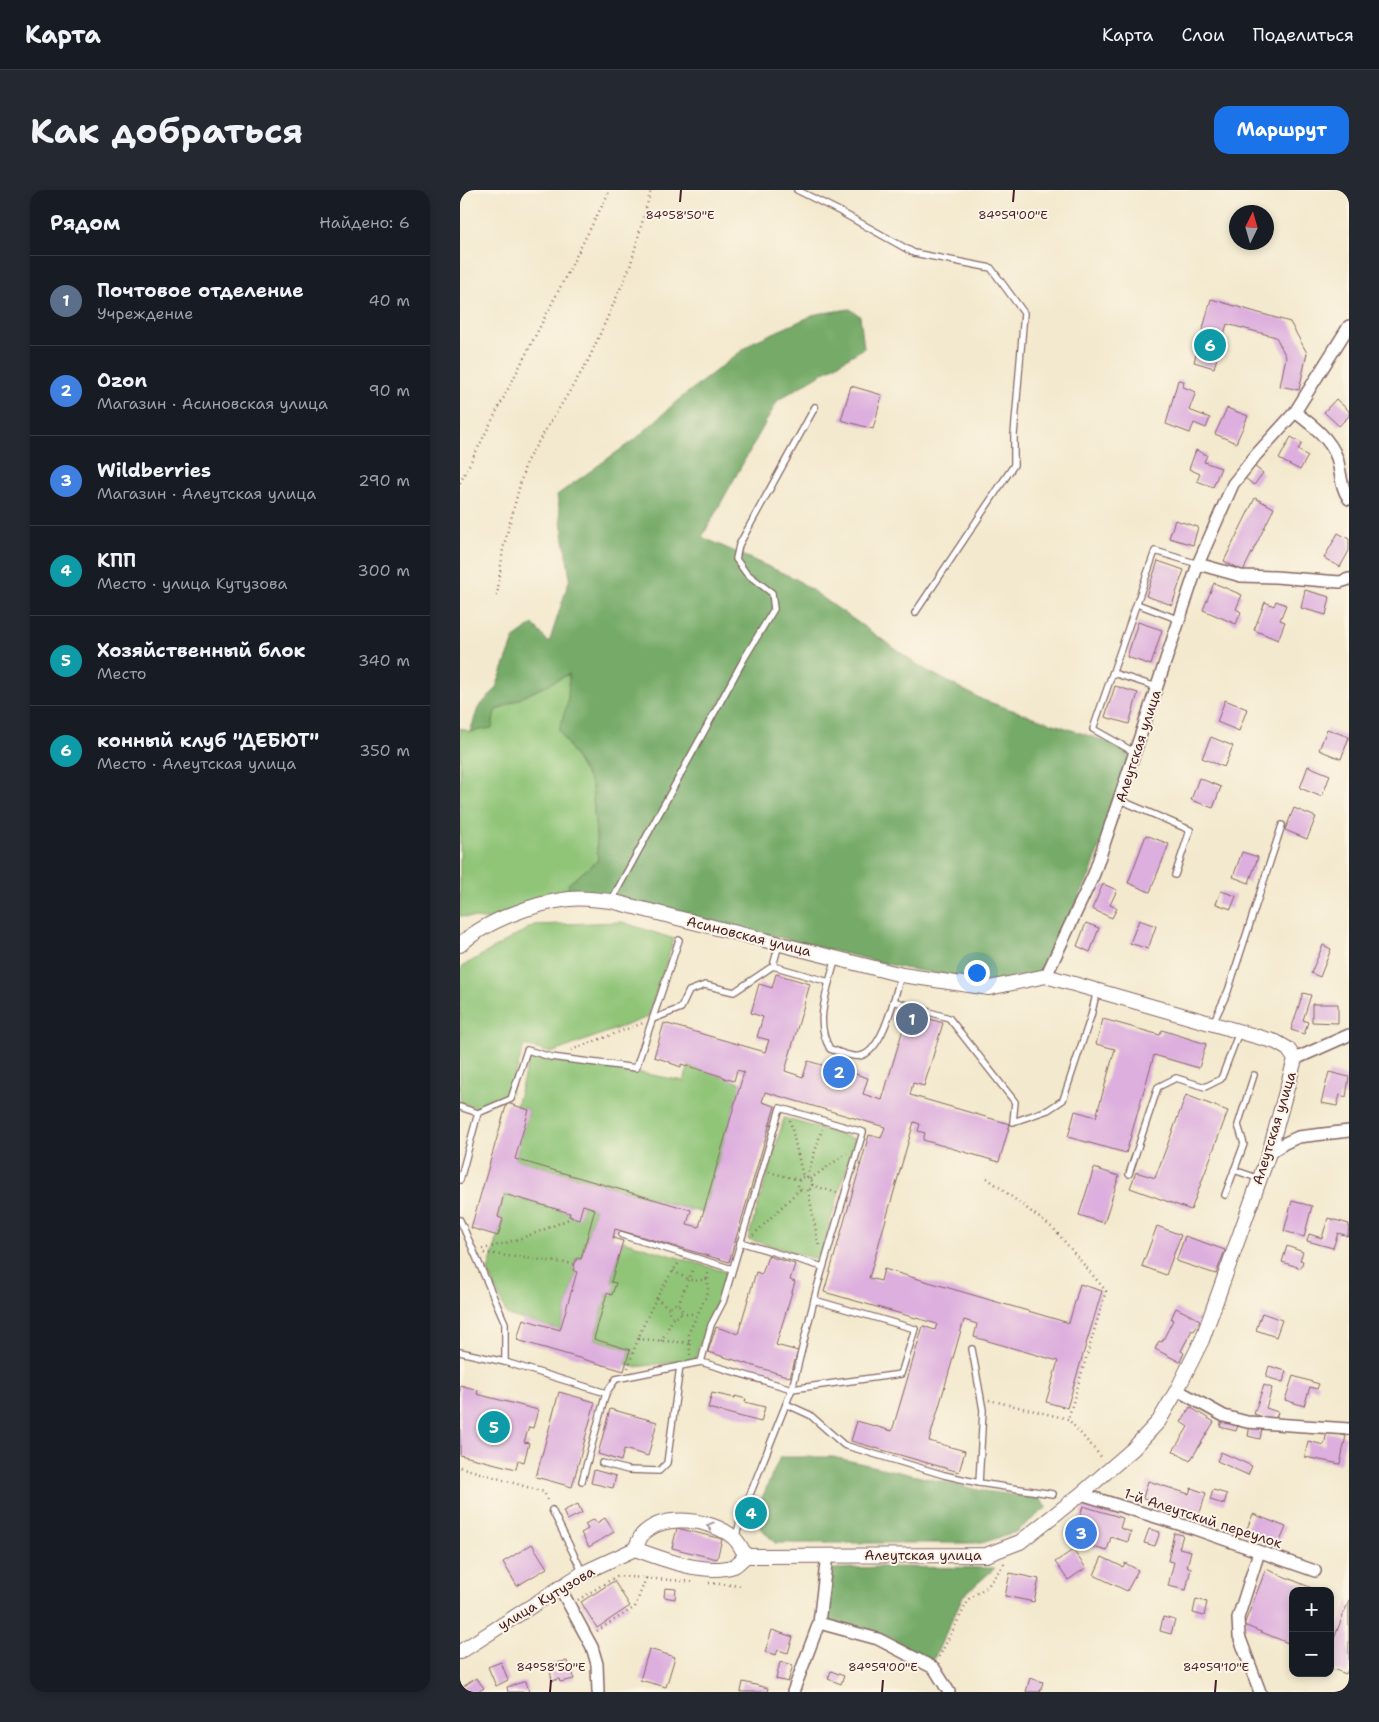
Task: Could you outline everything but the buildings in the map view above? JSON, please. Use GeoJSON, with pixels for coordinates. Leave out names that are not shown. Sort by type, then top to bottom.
{"type":"FeatureCollection","features":[{"type":"Feature","properties":{"kind":"street","name":"Алеутская улица"},"geometry":{"type":"LineString","coordinates":[[746,1556],[986,1556],[1020,1542],[1081,1494],[1133,1449],[1158,1421],[1177,1390],[1202,1340],[1269,1153],[1295,1060],[1288,1049],[1276,1042],[1046,976],[1094,874],[1198,564],[1234,484],[1256,455],[1295,412],[1349,326]]}},
{"type":"Feature","properties":{"kind":"street"},"geometry":{"type":"LineString","coordinates":[[1295,412],[1319,430],[1336,456],[1341,479],[1349,499]]}},
{"type":"Feature","properties":{"kind":"street"},"geometry":{"type":"LineString","coordinates":[[1198,564],[1241,576],[1340,582],[1349,579]]}},
{"type":"Feature","properties":{"kind":"street","name":"Асиновская улица"},"geometry":{"type":"LineString","coordinates":[[460,944],[493,923],[530,908],[570,899],[611,901],[902,975],[989,988],[1046,976]]}},
{"type":"Feature","properties":{"kind":"street"},"geometry":{"type":"LineString","coordinates":[[1295,1060],[1349,1035]]}},
{"type":"Feature","properties":{"kind":"street"},"geometry":{"type":"LineString","coordinates":[[1269,1153],[1282,1144],[1298,1137],[1349,1130]]}},
{"type":"Feature","properties":{"kind":"street"},"geometry":{"type":"LineString","coordinates":[[1177,1390],[1224,1416],[1246,1422],[1349,1429]]}},
{"type":"Feature","properties":{"kind":"street","name":"1-й Алеутский переулок"},"geometry":{"type":"LineString","coordinates":[[1081,1494],[1195,1529],[1315,1571]]}},
{"type":"Feature","properties":{"kind":"street","name":"улица Кутузова"},"geometry":{"type":"LineString","coordinates":[[460,1652],[584,1573],[635,1549],[641,1536],[664,1522],[677,1520],[712,1526],[725,1531],[735,1538]]}},
{"type":"Feature","properties":{"kind":"street"},"geometry":{"type":"LineString","coordinates":[[635,1549],[674,1562],[720,1568],[736,1565],[746,1556],[735,1538]]}},
{"type":"Feature","properties":{"kind":"street"},"geometry":{"type":"LineString","coordinates":[[1259,1552],[1238,1618],[1239,1636],[1260,1692]]}},
{"type":"Feature","properties":{"kind":"street"},"geometry":{"type":"LineString","coordinates":[[793,1692],[819,1623],[827,1555]]}},
{"type":"Feature","properties":{"kind":"street"},"geometry":{"type":"LineString","coordinates":[[560,1588],[571,1605],[592,1647],[598,1664],[598,1692]]}},
{"type":"Feature","properties":{"kind":"street"},"geometry":{"type":"LineString","coordinates":[[819,1623],[878,1639],[934,1668],[949,1692]]}},
{"type":"Feature","properties":{"kind":"lane"},"geometry":{"type":"LineString","coordinates":[[797,190],[914,253],[991,268],[1024,313],[1014,435],[1014,465],[915,613]]}},
{"type":"Feature","properties":{"kind":"lane"},"geometry":{"type":"LineString","coordinates":[[611,901],[740,665],[774,609],[772,593],[746,573],[736,559],[738,545],[815,407]]}},
{"type":"Feature","properties":{"kind":"lane"},"geometry":{"type":"LineString","coordinates":[[1134,752],[1093,729],[1112,673],[1156,551],[1198,564]]}},
{"type":"Feature","properties":{"kind":"lane"},"geometry":{"type":"LineString","coordinates":[[1137,604],[1180,620]]}},
{"type":"Feature","properties":{"kind":"lane"},"geometry":{"type":"LineString","coordinates":[[1112,673],[1157,687]]}},
{"type":"Feature","properties":{"kind":"lane"},"geometry":{"type":"LineString","coordinates":[[1120,800],[1190,830],[1175,875]]}},
{"type":"Feature","properties":{"kind":"lane"},"geometry":{"type":"LineString","coordinates":[[1213,1024],[1228,991],[1282,824]]}},
{"type":"Feature","properties":{"kind":"lane"},"geometry":{"type":"LineString","coordinates":[[460,1107],[478,1113],[511,1099],[526,1050],[551,1057],[636,1068],[680,940]]}},
{"type":"Feature","properties":{"kind":"lane"},"geometry":{"type":"LineString","coordinates":[[652,1019],[681,1008],[688,991],[705,985],[734,992],[773,966],[779,944]]}},
{"type":"Feature","properties":{"kind":"lane"},"geometry":{"type":"LineString","coordinates":[[836,958],[822,1013],[824,1039],[830,1049],[858,1057],[868,1054],[883,1032],[902,975]]}},
{"type":"Feature","properties":{"kind":"lane"},"geometry":{"type":"LineString","coordinates":[[773,966],[829,982]]}},
{"type":"Feature","properties":{"kind":"lane"},"geometry":{"type":"LineString","coordinates":[[893,1001],[949,1018],[1015,1102],[1013,1122],[1048,1110],[1063,1100],[1091,1016],[1097,990]]}},
{"type":"Feature","properties":{"kind":"lane"},"geometry":{"type":"LineString","coordinates":[[1129,1174],[1158,1087],[1176,1078],[1205,1087],[1221,1079],[1239,1032]]}},
{"type":"Feature","properties":{"kind":"lane"},"geometry":{"type":"LineString","coordinates":[[1225,1195],[1244,1144],[1238,1125],[1254,1075]]}},
{"type":"Feature","properties":{"kind":"lane"},"geometry":{"type":"LineString","coordinates":[[701,1362],[711,1325],[723,1302],[732,1268],[742,1243],[780,1108],[863,1132],[823,1267],[792,1389],[735,1538]]}},
{"type":"Feature","properties":{"kind":"lane"},"geometry":{"type":"LineString","coordinates":[[460,1180],[478,1113]]}},
{"type":"Feature","properties":{"kind":"lane"},"geometry":{"type":"LineString","coordinates":[[1234,1170],[1260,1179]]}},
{"type":"Feature","properties":{"kind":"lane"},"geometry":{"type":"LineString","coordinates":[[460,1220],[505,1323],[505,1362]]}},
{"type":"Feature","properties":{"kind":"lane"},"geometry":{"type":"LineString","coordinates":[[622,1235],[732,1268]]}},
{"type":"Feature","properties":{"kind":"lane"},"geometry":{"type":"LineString","coordinates":[[742,1243],[823,1267]]}},
{"type":"Feature","properties":{"kind":"lane"},"geometry":{"type":"LineString","coordinates":[[582,1481],[606,1394],[616,1379],[701,1362],[792,1389],[901,1374],[915,1329],[814,1300]]}},
{"type":"Feature","properties":{"kind":"lane"},"geometry":{"type":"LineString","coordinates":[[972,1350],[983,1410],[979,1483]]}},
{"type":"Feature","properties":{"kind":"lane"},"geometry":{"type":"LineString","coordinates":[[460,1352],[505,1362],[606,1394]]}},
{"type":"Feature","properties":{"kind":"lane"},"geometry":{"type":"LineString","coordinates":[[602,1463],[628,1470],[659,1471],[667,1463],[680,1366]]}},
{"type":"Feature","properties":{"kind":"lane"},"geometry":{"type":"LineString","coordinates":[[786,1404],[810,1415],[844,1446],[944,1475],[979,1483],[1053,1494]]}},
{"type":"Feature","properties":{"kind":"lane"},"geometry":{"type":"LineString","coordinates":[[552,1510],[584,1573]]}},
{"type":"Feature","properties":{"kind":"path"},"geometry":{"type":"LineString","coordinates":[[460,483],[610,190]]}},
{"type":"Feature","properties":{"kind":"path"},"geometry":{"type":"LineString","coordinates":[[497,596],[503,549],[526,462],[587,363],[630,267],[652,190]]}},
{"type":"Feature","properties":{"kind":"path"},"geometry":{"type":"LineString","coordinates":[[551,1057],[652,1019]]}},
{"type":"Feature","properties":{"kind":"path"},"geometry":{"type":"LineString","coordinates":[[787,1110],[803,1178]]}},
{"type":"Feature","properties":{"kind":"path"},"geometry":{"type":"LineString","coordinates":[[824,1121],[809,1178],[812,1185],[844,1195]]}},
{"type":"Feature","properties":{"kind":"path"},"geometry":{"type":"LineString","coordinates":[[761,1170],[799,1180],[809,1178],[860,1144]]}},
{"type":"Feature","properties":{"kind":"path"},"geometry":{"type":"LineString","coordinates":[[987,1178],[1054,1229],[1106,1291],[1068,1418]]}},
{"type":"Feature","properties":{"kind":"path"},"geometry":{"type":"LineString","coordinates":[[799,1180],[798,1185],[800,1189]]}},
{"type":"Feature","properties":{"kind":"path"},"geometry":{"type":"LineString","coordinates":[[812,1185],[808,1190],[823,1267]]}},
{"type":"Feature","properties":{"kind":"path"},"geometry":{"type":"LineString","coordinates":[[800,1189],[808,1190]]}},
{"type":"Feature","properties":{"kind":"path"},"geometry":{"type":"LineString","coordinates":[[742,1243],[800,1189]]}},
{"type":"Feature","properties":{"kind":"path"},"geometry":{"type":"LineString","coordinates":[[473,1251],[507,1244],[544,1231],[574,1217]]}},
{"type":"Feature","properties":{"kind":"path"},"geometry":{"type":"LineString","coordinates":[[473,1251],[574,1264]]}},
{"type":"Feature","properties":{"kind":"path"},"geometry":{"type":"LineString","coordinates":[[625,1378],[647,1314],[673,1271],[686,1254]]}},
{"type":"Feature","properties":{"kind":"path"},"geometry":{"type":"LineString","coordinates":[[678,1304],[697,1258]]}},
{"type":"Feature","properties":{"kind":"path"},"geometry":{"type":"LineString","coordinates":[[691,1364],[689,1332],[708,1292],[709,1261]]}},
{"type":"Feature","properties":{"kind":"path"},"geometry":{"type":"LineString","coordinates":[[673,1271],[689,1280],[699,1282],[708,1278]]}},
{"type":"Feature","properties":{"kind":"path"},"geometry":{"type":"LineString","coordinates":[[656,1298],[669,1308],[669,1313],[674,1317]]}},
{"type":"Feature","properties":{"kind":"path"},"geometry":{"type":"LineString","coordinates":[[669,1308],[672,1305],[678,1304]]}},
{"type":"Feature","properties":{"kind":"path"},"geometry":{"type":"LineString","coordinates":[[661,1341],[674,1317],[678,1317],[681,1313],[681,1307],[678,1304]]}},
{"type":"Feature","properties":{"kind":"path"},"geometry":{"type":"LineString","coordinates":[[681,1313],[696,1314]]}},
{"type":"Feature","properties":{"kind":"path"},"geometry":{"type":"LineString","coordinates":[[638,1339],[690,1343]]}},
{"type":"Feature","properties":{"kind":"path"},"geometry":{"type":"LineString","coordinates":[[981,1398],[1068,1418],[1111,1468]]}},
{"type":"Feature","properties":{"kind":"path"},"geometry":{"type":"LineString","coordinates":[[460,1467],[544,1492],[552,1510]]}},
{"type":"Feature","properties":{"kind":"path"},"geometry":{"type":"LineString","coordinates":[[934,1668],[969,1599],[988,1586],[1020,1542]]}},
{"type":"Feature","properties":{"kind":"path"},"geometry":{"type":"LineString","coordinates":[[571,1605],[617,1576],[743,1586]]}},
{"type":"Feature","properties":{"kind":"path"},"geometry":{"type":"LineString","coordinates":[[587,1637],[635,1607],[646,1578]]}},
{"type":"Feature","properties":{"kind":"green space"},"geometry":{"type":"Polygon","coordinates":[[[850,309],[860,316],[864,348],[778,400],[702,537],[796,579],[924,669],[983,700],[1131,750],[1091,873],[1043,972],[989,982],[903,968],[612,896],[570,894],[568,884],[598,860],[592,785],[559,730],[568,702],[569,674],[495,711],[492,728],[470,732],[478,708],[495,690],[515,637],[533,624],[549,643],[570,578],[557,495],[638,437],[677,401],[753,342],[816,314],[850,309]]]}},
{"type":"Feature","properties":{"kind":"green space"},"geometry":{"type":"Polygon","coordinates":[[[569,674],[568,702],[559,730],[592,785],[598,860],[569,884],[570,894],[491,920],[460,916],[460,728],[470,732],[495,711],[569,674]]]}},
{"type":"Feature","properties":{"kind":"green space"},"geometry":{"type":"Polygon","coordinates":[[[622,922],[674,939],[648,1017],[551,1053],[524,1045],[509,1096],[480,1109],[460,1102],[460,971],[463,966],[534,925],[622,922]]]}},
{"type":"Feature","properties":{"kind":"green space"},"geometry":{"type":"Polygon","coordinates":[[[530,1055],[550,1061],[636,1072],[684,1081],[689,1066],[741,1083],[703,1213],[515,1159],[529,1110],[516,1106],[530,1055]]]}},
{"type":"Feature","properties":{"kind":"green space"},"geometry":{"type":"Polygon","coordinates":[[[784,1118],[855,1139],[819,1260],[748,1239],[784,1118]]]}},
{"type":"Feature","properties":{"kind":"green space"},"geometry":{"type":"Polygon","coordinates":[[[504,1194],[570,1213],[569,1216],[579,1218],[583,1205],[595,1209],[581,1259],[576,1258],[573,1270],[577,1272],[560,1330],[507,1315],[488,1271],[503,1219],[498,1217],[504,1194]]]}},
{"type":"Feature","properties":{"kind":"green space"},"geometry":{"type":"Polygon","coordinates":[[[623,1241],[726,1272],[695,1359],[636,1367],[625,1365],[630,1350],[594,1339],[607,1293],[612,1295],[615,1283],[611,1282],[623,1241]]]}},
{"type":"Feature","properties":{"kind":"green space"},"geometry":{"type":"Polygon","coordinates":[[[780,1457],[833,1457],[983,1491],[1039,1498],[1047,1507],[1016,1532],[982,1543],[775,1543],[758,1525],[761,1500],[780,1457]]]}},
{"type":"Feature","properties":{"kind":"green space"},"geometry":{"type":"Polygon","coordinates":[[[879,1567],[995,1568],[963,1596],[932,1663],[889,1637],[825,1622],[833,1569],[879,1567]]]}},
{"type":"Feature","properties":{"kind":"place","name":"конный клуб \"ДЕБЮТ\""},"geometry":{"type":"Point","coordinates":[1210,345]}},
{"type":"Feature","properties":{"kind":"place","name":"Почтовое отделение"},"geometry":{"type":"Point","coordinates":[912,1019]}},
{"type":"Feature","properties":{"kind":"place","name":"Ozon"},"geometry":{"type":"Point","coordinates":[839,1072]}},
{"type":"Feature","properties":{"kind":"place","name":"Хозяйственный блок"},"geometry":{"type":"Point","coordinates":[494,1427]}},
{"type":"Feature","properties":{"kind":"place","name":"КПП"},"geometry":{"type":"Point","coordinates":[751,1513]}},
{"type":"Feature","properties":{"kind":"place","name":"Wildberries"},"geometry":{"type":"Point","coordinates":[1081,1533]}}]}
